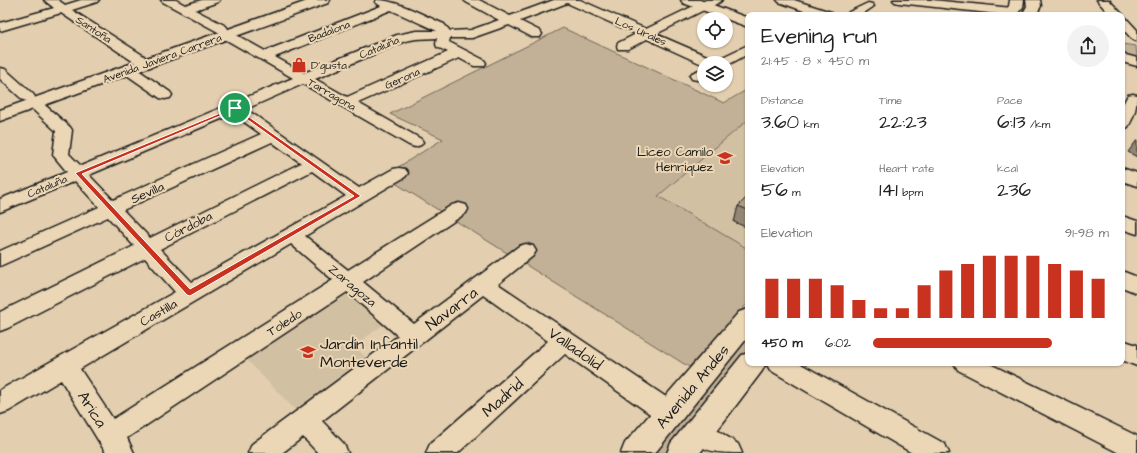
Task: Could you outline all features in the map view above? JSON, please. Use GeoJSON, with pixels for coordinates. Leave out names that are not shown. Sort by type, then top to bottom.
{"type":"FeatureCollection","features":[{"type":"Feature","properties":{"kind":"main road","name":"Avenida Javiera Carrera"},"geometry":{"type":"LineString","coordinates":[[31,100],[225,32],[306,0]]}},
{"type":"Feature","properties":{"kind":"main road","name":"Avenida Javiera Carrera"},"geometry":{"type":"LineString","coordinates":[[31,100],[47,91],[208,42],[225,32],[244,28],[323,0]]}},
{"type":"Feature","properties":{"kind":"main road"},"geometry":{"type":"LineString","coordinates":[[1031,12],[1034,6],[1033,0]]}},
{"type":"Feature","properties":{"kind":"main road"},"geometry":{"type":"LineString","coordinates":[[690,4],[706,12]]}},
{"type":"Feature","properties":{"kind":"main road"},"geometry":{"type":"LineString","coordinates":[[690,4],[745,22]]}},
{"type":"Feature","properties":{"kind":"main road"},"geometry":{"type":"LineString","coordinates":[[733,25],[745,29]]}},
{"type":"Feature","properties":{"kind":"main road"},"geometry":{"type":"LineString","coordinates":[[5,111],[31,100]]}},
{"type":"Feature","properties":{"kind":"main road"},"geometry":{"type":"LineString","coordinates":[[1125,165],[1137,170]]}},
{"type":"Feature","properties":{"kind":"main road"},"geometry":{"type":"LineString","coordinates":[[1125,175],[1137,180]]}},
{"type":"Feature","properties":{"kind":"main road","name":"Avenida Andes"},"geometry":{"type":"LineString","coordinates":[[636,453],[745,323]]}},
{"type":"Feature","properties":{"kind":"main road"},"geometry":{"type":"LineString","coordinates":[[690,442],[750,366]]}},
{"type":"Feature","properties":{"kind":"street","name":"Santoña"},"geometry":{"type":"LineString","coordinates":[[50,0],[134,64],[165,95]]}},
{"type":"Feature","properties":{"kind":"street"},"geometry":{"type":"LineString","coordinates":[[0,27],[93,0]]}},
{"type":"Feature","properties":{"kind":"street","name":"Tarragona"},"geometry":{"type":"LineString","coordinates":[[167,0],[415,142]]}},
{"type":"Feature","properties":{"kind":"street"},"geometry":{"type":"LineString","coordinates":[[185,9],[214,0]]}},
{"type":"Feature","properties":{"kind":"street"},"geometry":{"type":"LineString","coordinates":[[377,0],[437,25],[446,35],[442,38],[442,44],[479,63]]}},
{"type":"Feature","properties":{"kind":"street"},"geometry":{"type":"LineString","coordinates":[[474,0],[536,34]]}},
{"type":"Feature","properties":{"kind":"street","name":"Cataluña"},"geometry":{"type":"LineString","coordinates":[[0,206],[406,36],[420,34],[472,34],[565,0]]}},
{"type":"Feature","properties":{"kind":"street","name":"Los Urales"},"geometry":{"type":"LineString","coordinates":[[570,0],[697,56]]}},
{"type":"Feature","properties":{"kind":"street"},"geometry":{"type":"LineString","coordinates":[[623,46],[646,33],[690,4],[716,0]]}},
{"type":"Feature","properties":{"kind":"street"},"geometry":{"type":"LineString","coordinates":[[783,0],[801,2],[821,12]]}},
{"type":"Feature","properties":{"kind":"street"},"geometry":{"type":"LineString","coordinates":[[899,0],[1013,9]]}},
{"type":"Feature","properties":{"kind":"street"},"geometry":{"type":"LineString","coordinates":[[1103,0],[1113,12]]}},
{"type":"Feature","properties":{"kind":"street","name":"Badalona"},"geometry":{"type":"LineString","coordinates":[[265,56],[392,6]]}},
{"type":"Feature","properties":{"kind":"street"},"geometry":{"type":"LineString","coordinates":[[858,12],[868,6]]}},
{"type":"Feature","properties":{"kind":"street"},"geometry":{"type":"LineString","coordinates":[[1125,26],[1134,42]]}},
{"type":"Feature","properties":{"kind":"street"},"geometry":{"type":"LineString","coordinates":[[733,57],[745,51]]}},
{"type":"Feature","properties":{"kind":"street","name":"Gerona"},"geometry":{"type":"LineString","coordinates":[[347,103],[458,53]]}},
{"type":"Feature","properties":{"kind":"street"},"geometry":{"type":"LineString","coordinates":[[1125,59],[1137,62]]}},
{"type":"Feature","properties":{"kind":"street"},"geometry":{"type":"LineString","coordinates":[[0,72],[64,130],[61,155],[190,293]]}},
{"type":"Feature","properties":{"kind":"street"},"geometry":{"type":"LineString","coordinates":[[1125,115],[1131,97]]}},
{"type":"Feature","properties":{"kind":"street"},"geometry":{"type":"LineString","coordinates":[[235,108],[358,196]]}},
{"type":"Feature","properties":{"kind":"street","name":"Sevilla"},"geometry":{"type":"LineString","coordinates":[[0,259],[273,135]]}},
{"type":"Feature","properties":{"kind":"street","name":"Córdoba"},"geometry":{"type":"LineString","coordinates":[[0,322],[313,164]]}},
{"type":"Feature","properties":{"kind":"street","name":"Castilla"},"geometry":{"type":"LineString","coordinates":[[0,403],[399,173]]}},
{"type":"Feature","properties":{"kind":"street","name":"Toledo"},"geometry":{"type":"LineString","coordinates":[[116,444],[348,281],[459,209]]}},
{"type":"Feature","properties":{"kind":"street"},"geometry":{"type":"LineString","coordinates":[[1125,223],[1137,228]]}},
{"type":"Feature","properties":{"kind":"street","name":"Zaragoza"},"geometry":{"type":"LineString","coordinates":[[292,234],[414,336]]}},
{"type":"Feature","properties":{"kind":"street","name":"Navarra"},"geometry":{"type":"LineString","coordinates":[[261,453],[526,251]]}},
{"type":"Feature","properties":{"kind":"street"},"geometry":{"type":"LineString","coordinates":[[1125,280],[1137,285]]}},
{"type":"Feature","properties":{"kind":"street","name":"Valladolid"},"geometry":{"type":"LineString","coordinates":[[483,284],[669,413]]}},
{"type":"Feature","properties":{"kind":"street","name":"Madrid"},"geometry":{"type":"LineString","coordinates":[[439,453],[565,340]]}},
{"type":"Feature","properties":{"kind":"street"},"geometry":{"type":"LineString","coordinates":[[1125,350],[1137,356]]}},
{"type":"Feature","properties":{"kind":"street","name":"Arica"},"geometry":{"type":"LineString","coordinates":[[65,366],[116,444]]}},
{"type":"Feature","properties":{"kind":"street"},"geometry":{"type":"LineString","coordinates":[[783,366],[936,453]]}},
{"type":"Feature","properties":{"kind":"street"},"geometry":{"type":"LineString","coordinates":[[972,366],[1137,449]]}},
{"type":"Feature","properties":{"kind":"street"},"geometry":{"type":"LineString","coordinates":[[304,420],[335,453]]}},
{"type":"Feature","properties":{"kind":"street"},"geometry":{"type":"LineString","coordinates":[[690,442],[729,453]]}},
{"type":"Feature","properties":{"kind":"shaded area"},"geometry":{"type":"Polygon","coordinates":[[[563,28],[697,90],[697,92],[700,92],[724,103],[745,91],[745,123],[658,196],[745,247],[745,306],[689,367],[384,176],[443,139],[390,114],[563,28]]]}},
{"type":"Feature","properties":{"kind":"shaded area"},"geometry":{"type":"Polygon","coordinates":[[[1125,44],[1136,46],[1137,59],[1125,56],[1125,44]]]}},
{"type":"Feature","properties":{"kind":"shaded area","name":"Liceo Camilo Henríquez"},"geometry":{"type":"Polygon","coordinates":[[[745,123],[745,247],[658,196],[745,123]]]}},
{"type":"Feature","properties":{"kind":"shaded area","name":"Jardín Infantil Monteverde"},"geometry":{"type":"Polygon","coordinates":[[[344,293],[383,325],[354,346],[369,360],[298,413],[245,358],[344,293]]]}},
{"type":"Feature","properties":{"kind":"shaded area"},"geometry":{"type":"Polygon","coordinates":[[[745,338],[745,356],[669,453],[649,453],[745,338]]]}},
{"type":"Feature","properties":{"kind":"building"},"geometry":{"type":"Polygon","coordinates":[[[745,199],[745,209],[738,206],[745,199]]]}},
{"type":"Feature","properties":{"kind":"place","name":"D'gusta"},"geometry":{"type":"Point","coordinates":[299,65]}},
{"type":"Feature","properties":{"kind":"place","name":"Liceo Camilo Henríquez"},"geometry":{"type":"Point","coordinates":[725,158]}},
{"type":"Feature","properties":{"kind":"place","name":"Jardín Infantil Monteverde"},"geometry":{"type":"Point","coordinates":[308,352]}},
{"type":"Feature","properties":{"kind":"route"},"geometry":{"type":"LineString","coordinates":[[235,108],[358,196],[190,293],[78,173],[235,108]]}}]}
